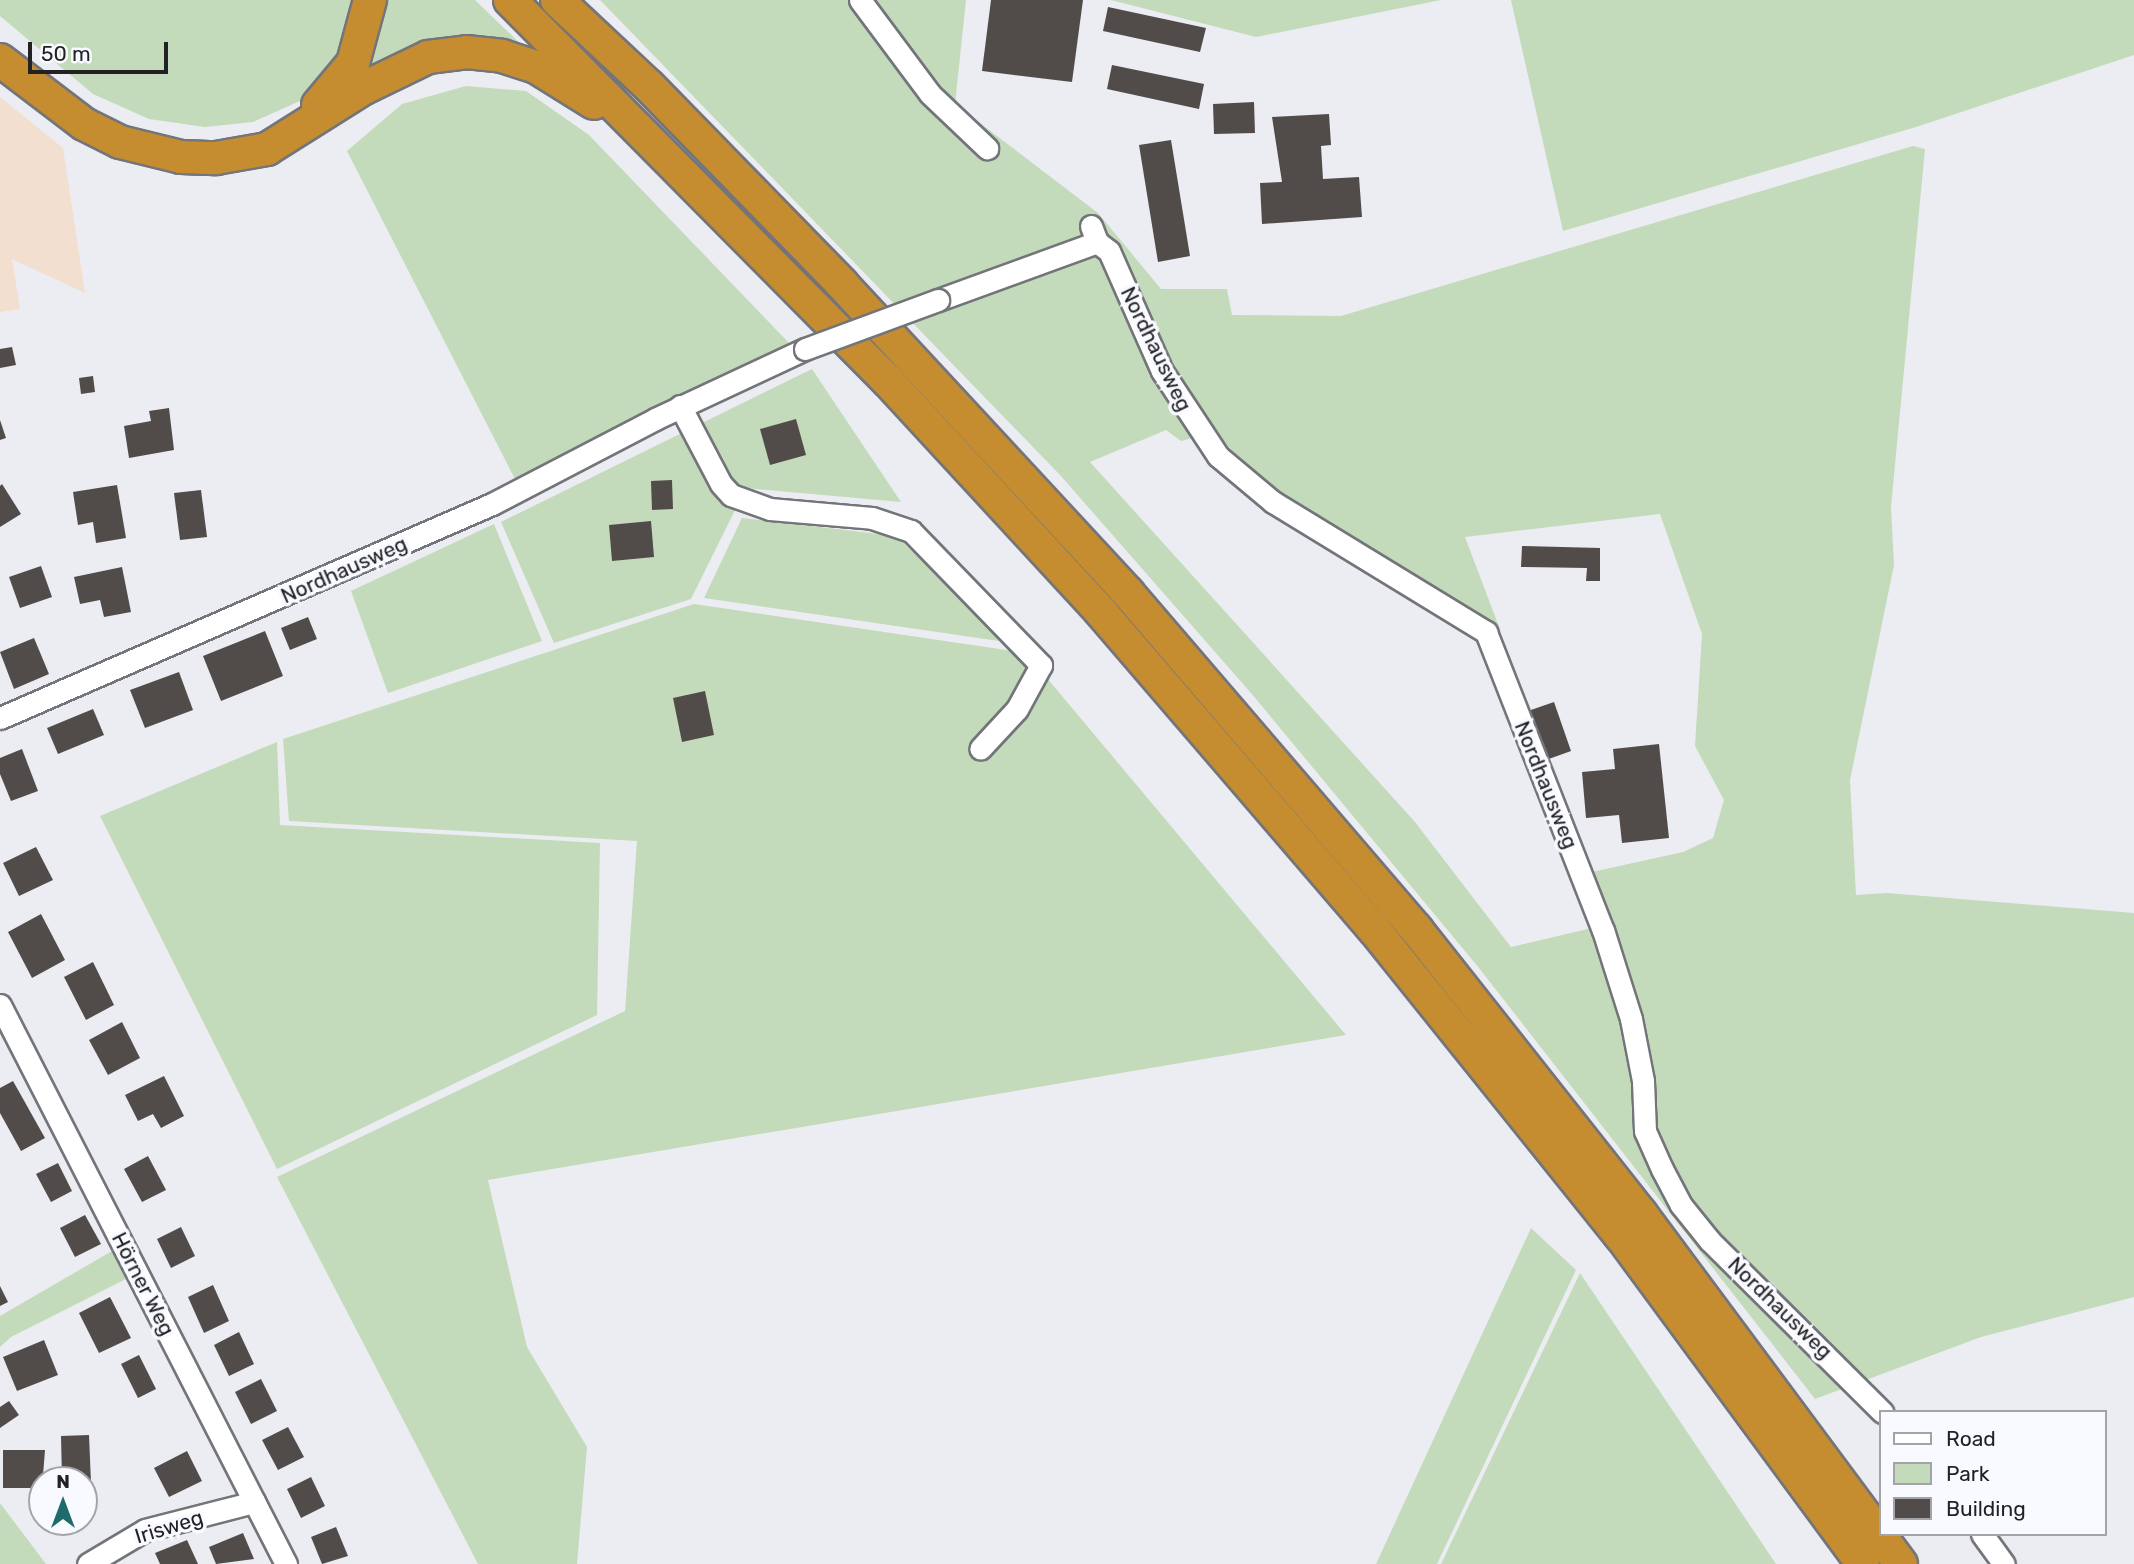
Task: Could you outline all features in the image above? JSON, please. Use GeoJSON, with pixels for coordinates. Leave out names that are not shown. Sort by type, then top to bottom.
{"type":"FeatureCollection","features":[{"type":"Feature","properties":{"kind":"highway"},"geometry":{"type":"LineString","coordinates":[[290,138],[353,63],[370,0]]}},
{"type":"Feature","properties":{"kind":"highway"},"geometry":{"type":"LineString","coordinates":[[510,0],[689,177],[888,381],[1101,611],[1373,928],[1621,1236],[1863,1564]]}},
{"type":"Feature","properties":{"kind":"highway"},"geometry":{"type":"LineString","coordinates":[[558,0],[649,86],[842,284],[1128,593],[1416,929],[1641,1214],[1878,1533]]}},
{"type":"Feature","properties":{"kind":"highway"},"geometry":{"type":"LineString","coordinates":[[0,60],[84,124],[151,152],[216,158],[267,149],[290,138],[397,71],[428,57],[466,52],[537,67],[572,87],[689,177]]}},
{"type":"Feature","properties":{"kind":"highway"},"geometry":{"type":"LineString","coordinates":[[1880,1536],[1901,1564]]}},
{"type":"Feature","properties":{"kind":"street"},"geometry":{"type":"LineString","coordinates":[[860,0],[930,94],[987,148]]}},
{"type":"Feature","properties":{"kind":"street","name":"Nordhausweg"},"geometry":{"type":"LineString","coordinates":[[0,718],[492,504],[680,406],[804,349],[938,300],[1094,234],[1110,251],[1162,371],[1218,456],[1273,502],[1486,632],[1603,930],[1631,1019],[1643,1081],[1646,1131],[1662,1169],[1681,1205],[1710,1241],[1880,1410]]}},
{"type":"Feature","properties":{"kind":"street"},"geometry":{"type":"LineString","coordinates":[[680,406],[731,495],[770,509],[872,518],[911,531],[1041,665],[1017,709],[980,749]]}},
{"type":"Feature","properties":{"kind":"street","name":"Hörner Weg"},"geometry":{"type":"LineString","coordinates":[[0,1005],[286,1564]]}},
{"type":"Feature","properties":{"kind":"street","name":"Irisweg"},"geometry":{"type":"LineString","coordinates":[[88,1564],[145,1530],[254,1502]]}},
{"type":"Feature","properties":{"kind":"street"},"geometry":{"type":"LineString","coordinates":[[1983,1536],[2004,1564]]}},
{"type":"Feature","properties":{"kind":"shaded area"},"geometry":{"type":"Polygon","coordinates":[[[0,97],[63,148],[85,293],[12,259],[20,309],[0,312],[0,97]]]}},
{"type":"Feature","properties":{"kind":"green space"},"geometry":{"type":"Polygon","coordinates":[[[0,0],[352,0],[352,14],[334,63],[300,101],[253,122],[205,127],[149,119],[93,94],[0,16],[0,0]]]}},
{"type":"Feature","properties":{"kind":"green space"},"geometry":{"type":"Polygon","coordinates":[[[379,0],[475,0],[529,52],[347,88],[379,0]]]}},
{"type":"Feature","properties":{"kind":"green space"},"geometry":{"type":"Polygon","coordinates":[[[600,0],[966,0],[955,104],[1098,213],[1161,289],[1227,289],[1232,315],[1341,316],[1913,146],[1925,149],[1891,507],[1894,565],[1850,780],[1856,895],[1887,893],[2134,913],[2134,1297],[1981,1337],[1815,1399],[1479,968],[1251,693],[1060,475],[600,0]],[[1166,430],[1090,462],[1415,822],[1511,947],[1592,928],[1622,950],[1592,872],[1683,852],[1713,838],[1724,800],[1695,746],[1702,634],[1660,514],[1465,537],[1501,632],[1260,483],[1216,432],[1181,441],[1166,430]]]}},
{"type":"Feature","properties":{"kind":"green space"},"geometry":{"type":"Polygon","coordinates":[[[1111,0],[1441,0],[1256,37],[1111,0]]]}},
{"type":"Feature","properties":{"kind":"green space"},"geometry":{"type":"Polygon","coordinates":[[[1511,0],[2134,0],[2134,55],[1916,127],[1563,231],[1511,0]]]}},
{"type":"Feature","properties":{"kind":"green space"},"geometry":{"type":"Polygon","coordinates":[[[466,86],[526,91],[589,135],[790,344],[517,483],[347,151],[402,104],[466,86]]]}},
{"type":"Feature","properties":{"kind":"green space"},"geometry":{"type":"Polygon","coordinates":[[[812,369],[901,502],[746,488],[691,599],[554,643],[501,522],[812,369]]]}},
{"type":"Feature","properties":{"kind":"green space"},"geometry":{"type":"Polygon","coordinates":[[[742,518],[896,536],[1006,642],[704,598],[742,518]]]}},
{"type":"Feature","properties":{"kind":"green space"},"geometry":{"type":"Polygon","coordinates":[[[494,524],[542,641],[388,693],[351,591],[494,524]]]}},
{"type":"Feature","properties":{"kind":"green space"},"geometry":{"type":"Polygon","coordinates":[[[694,604],[1026,653],[1346,1035],[488,1180],[527,1347],[587,1447],[577,1564],[478,1564],[277,1177],[625,1011],[637,841],[289,821],[283,739],[694,604]]]}},
{"type":"Feature","properties":{"kind":"green space"},"geometry":{"type":"Polygon","coordinates":[[[277,742],[280,825],[600,843],[597,1015],[277,1169],[100,816],[277,742]]]}},
{"type":"Feature","properties":{"kind":"green space"},"geometry":{"type":"Polygon","coordinates":[[[1531,1228],[1576,1270],[1437,1564],[1376,1564],[1531,1228]]]}},
{"type":"Feature","properties":{"kind":"green space"},"geometry":{"type":"Polygon","coordinates":[[[112,1251],[126,1279],[11,1337],[0,1347],[0,1316],[112,1251]]]}},
{"type":"Feature","properties":{"kind":"green space"},"geometry":{"type":"Polygon","coordinates":[[[1580,1273],[1776,1564],[1441,1564],[1580,1273]]]}},
{"type":"Feature","properties":{"kind":"green space"},"geometry":{"type":"Polygon","coordinates":[[[0,1503],[46,1564],[0,1564],[0,1503]]]}},
{"type":"Feature","properties":{"kind":"building"},"geometry":{"type":"Polygon","coordinates":[[[991,0],[1083,0],[1072,82],[982,71],[991,0]]]}},
{"type":"Feature","properties":{"kind":"building"},"geometry":{"type":"Polygon","coordinates":[[[1108,7],[1206,28],[1200,52],[1103,31],[1108,7]]]}},
{"type":"Feature","properties":{"kind":"building"},"geometry":{"type":"Polygon","coordinates":[[[1112,65],[1204,84],[1199,109],[1107,89],[1112,65]]]}},
{"type":"Feature","properties":{"kind":"building"},"geometry":{"type":"Polygon","coordinates":[[[1254,102],[1255,133],[1214,134],[1213,104],[1254,102]]]}},
{"type":"Feature","properties":{"kind":"building"},"geometry":{"type":"Polygon","coordinates":[[[1329,114],[1331,145],[1321,146],[1323,179],[1359,177],[1362,217],[1262,224],[1260,183],[1282,182],[1272,117],[1329,114]]]}},
{"type":"Feature","properties":{"kind":"building"},"geometry":{"type":"Polygon","coordinates":[[[1171,140],[1190,256],[1158,262],[1139,145],[1171,140]]]}},
{"type":"Feature","properties":{"kind":"building"},"geometry":{"type":"Polygon","coordinates":[[[12,347],[16,365],[0,368],[0,349],[12,347]]]}},
{"type":"Feature","properties":{"kind":"building"},"geometry":{"type":"Polygon","coordinates":[[[93,376],[95,392],[81,394],[79,378],[93,376]]]}},
{"type":"Feature","properties":{"kind":"building"},"geometry":{"type":"Polygon","coordinates":[[[169,408],[174,450],[129,458],[124,426],[151,421],[149,411],[169,408]]]}},
{"type":"Feature","properties":{"kind":"building"},"geometry":{"type":"Polygon","coordinates":[[[796,419],[806,455],[770,465],[760,429],[796,419]]]}},
{"type":"Feature","properties":{"kind":"building"},"geometry":{"type":"Polygon","coordinates":[[[0,420],[6,438],[0,440],[0,420]]]}},
{"type":"Feature","properties":{"kind":"building"},"geometry":{"type":"Polygon","coordinates":[[[672,480],[673,509],[652,510],[651,481],[672,480]]]}},
{"type":"Feature","properties":{"kind":"building"},"geometry":{"type":"Polygon","coordinates":[[[2,484],[21,514],[0,527],[0,486],[2,484]]]}},
{"type":"Feature","properties":{"kind":"building"},"geometry":{"type":"Polygon","coordinates":[[[117,485],[126,538],[96,543],[93,522],[78,525],[73,492],[117,485]]]}},
{"type":"Feature","properties":{"kind":"building"},"geometry":{"type":"Polygon","coordinates":[[[201,490],[207,537],[180,540],[174,493],[201,490]]]}},
{"type":"Feature","properties":{"kind":"building"},"geometry":{"type":"Polygon","coordinates":[[[651,521],[654,557],[612,561],[609,525],[651,521]]]}},
{"type":"Feature","properties":{"kind":"building"},"geometry":{"type":"Polygon","coordinates":[[[1522,546],[1600,548],[1600,581],[1586,581],[1587,568],[1521,567],[1522,546]]]}},
{"type":"Feature","properties":{"kind":"building"},"geometry":{"type":"Polygon","coordinates":[[[41,566],[52,597],[20,608],[9,577],[41,566]]]}},
{"type":"Feature","properties":{"kind":"building"},"geometry":{"type":"Polygon","coordinates":[[[122,567],[131,612],[104,617],[100,600],[80,604],[74,577],[122,567]]]}},
{"type":"Feature","properties":{"kind":"building"},"geometry":{"type":"Polygon","coordinates":[[[308,617],[317,639],[290,650],[281,628],[308,617]]]}},
{"type":"Feature","properties":{"kind":"building"},"geometry":{"type":"Polygon","coordinates":[[[265,631],[283,676],[221,701],[203,656],[265,631]]]}},
{"type":"Feature","properties":{"kind":"building"},"geometry":{"type":"Polygon","coordinates":[[[34,638],[49,674],[14,689],[0,652],[34,638]]]}},
{"type":"Feature","properties":{"kind":"building"},"geometry":{"type":"Polygon","coordinates":[[[179,672],[193,710],[145,728],[130,690],[179,672]]]}},
{"type":"Feature","properties":{"kind":"building"},"geometry":{"type":"Polygon","coordinates":[[[705,691],[714,735],[682,742],[673,698],[705,691]]]}},
{"type":"Feature","properties":{"kind":"building"},"geometry":{"type":"Polygon","coordinates":[[[1554,702],[1571,751],[1546,760],[1528,711],[1554,702]]]}},
{"type":"Feature","properties":{"kind":"building"},"geometry":{"type":"Polygon","coordinates":[[[93,709],[104,735],[58,754],[47,728],[93,709]]]}},
{"type":"Feature","properties":{"kind":"building"},"geometry":{"type":"Polygon","coordinates":[[[1659,744],[1669,838],[1622,843],[1619,815],[1586,818],[1582,772],[1615,769],[1613,749],[1659,744]]]}},
{"type":"Feature","properties":{"kind":"building"},"geometry":{"type":"Polygon","coordinates":[[[22,749],[38,791],[11,801],[0,774],[0,758],[22,749]]]}},
{"type":"Feature","properties":{"kind":"building"},"geometry":{"type":"Polygon","coordinates":[[[36,847],[53,880],[19,896],[3,863],[36,847]]]}},
{"type":"Feature","properties":{"kind":"building"},"geometry":{"type":"Polygon","coordinates":[[[41,914],[65,960],[32,978],[8,932],[41,914]]]}},
{"type":"Feature","properties":{"kind":"building"},"geometry":{"type":"Polygon","coordinates":[[[93,962],[114,1005],[86,1020],[64,977],[93,962]]]}},
{"type":"Feature","properties":{"kind":"building"},"geometry":{"type":"Polygon","coordinates":[[[122,1022],[140,1058],[108,1075],[89,1040],[122,1022]]]}},
{"type":"Feature","properties":{"kind":"building"},"geometry":{"type":"Polygon","coordinates":[[[164,1076],[184,1116],[161,1128],[153,1114],[138,1121],[125,1095],[164,1076]]]}},
{"type":"Feature","properties":{"kind":"building"},"geometry":{"type":"Polygon","coordinates":[[[13,1081],[45,1138],[21,1151],[0,1113],[0,1088],[13,1081]]]}},
{"type":"Feature","properties":{"kind":"building"},"geometry":{"type":"Polygon","coordinates":[[[148,1156],[166,1190],[142,1202],[124,1169],[148,1156]]]}},
{"type":"Feature","properties":{"kind":"building"},"geometry":{"type":"Polygon","coordinates":[[[58,1163],[72,1191],[51,1202],[36,1174],[58,1163]]]}},
{"type":"Feature","properties":{"kind":"building"},"geometry":{"type":"Polygon","coordinates":[[[85,1215],[101,1244],[75,1257],[60,1228],[85,1215]]]}},
{"type":"Feature","properties":{"kind":"building"},"geometry":{"type":"Polygon","coordinates":[[[181,1227],[195,1256],[171,1268],[157,1239],[181,1227]]]}},
{"type":"Feature","properties":{"kind":"building"},"geometry":{"type":"Polygon","coordinates":[[[213,1285],[229,1321],[204,1333],[188,1297],[213,1285]]]}},
{"type":"Feature","properties":{"kind":"building"},"geometry":{"type":"Polygon","coordinates":[[[0,1286],[8,1302],[0,1306],[0,1286]]]}},
{"type":"Feature","properties":{"kind":"building"},"geometry":{"type":"Polygon","coordinates":[[[110,1297],[131,1338],[99,1353],[79,1313],[110,1297]]]}},
{"type":"Feature","properties":{"kind":"building"},"geometry":{"type":"Polygon","coordinates":[[[239,1332],[254,1364],[229,1376],[214,1345],[239,1332]]]}},
{"type":"Feature","properties":{"kind":"building"},"geometry":{"type":"Polygon","coordinates":[[[44,1340],[58,1375],[17,1391],[3,1357],[44,1340]]]}},
{"type":"Feature","properties":{"kind":"building"},"geometry":{"type":"Polygon","coordinates":[[[139,1355],[156,1389],[138,1398],[121,1364],[139,1355]]]}},
{"type":"Feature","properties":{"kind":"building"},"geometry":{"type":"Polygon","coordinates":[[[261,1379],[277,1411],[251,1424],[235,1392],[261,1379]]]}},
{"type":"Feature","properties":{"kind":"building"},"geometry":{"type":"Polygon","coordinates":[[[9,1401],[19,1415],[0,1428],[0,1407],[9,1401]]]}},
{"type":"Feature","properties":{"kind":"building"},"geometry":{"type":"Polygon","coordinates":[[[288,1427],[304,1457],[278,1470],[262,1440],[288,1427]]]}},
{"type":"Feature","properties":{"kind":"building"},"geometry":{"type":"Polygon","coordinates":[[[89,1435],[90,1466],[62,1466],[61,1436],[89,1435]]]}},
{"type":"Feature","properties":{"kind":"building"},"geometry":{"type":"Polygon","coordinates":[[[3,1450],[45,1450],[44,1466],[28,1466],[28,1488],[3,1488],[3,1450]]]}},
{"type":"Feature","properties":{"kind":"building"},"geometry":{"type":"Polygon","coordinates":[[[187,1451],[202,1481],[169,1497],[154,1468],[187,1451]]]}},
{"type":"Feature","properties":{"kind":"building"},"geometry":{"type":"Polygon","coordinates":[[[311,1477],[325,1506],[301,1518],[287,1489],[311,1477]]]}},
{"type":"Feature","properties":{"kind":"building"},"geometry":{"type":"Polygon","coordinates":[[[336,1527],[348,1556],[322,1564],[311,1537],[336,1527]]]}},
{"type":"Feature","properties":{"kind":"building"},"geometry":{"type":"Polygon","coordinates":[[[243,1533],[254,1559],[216,1564],[209,1547],[243,1533]]]}},
{"type":"Feature","properties":{"kind":"building"},"geometry":{"type":"Polygon","coordinates":[[[187,1540],[198,1564],[160,1564],[155,1553],[187,1540]]]}}]}
